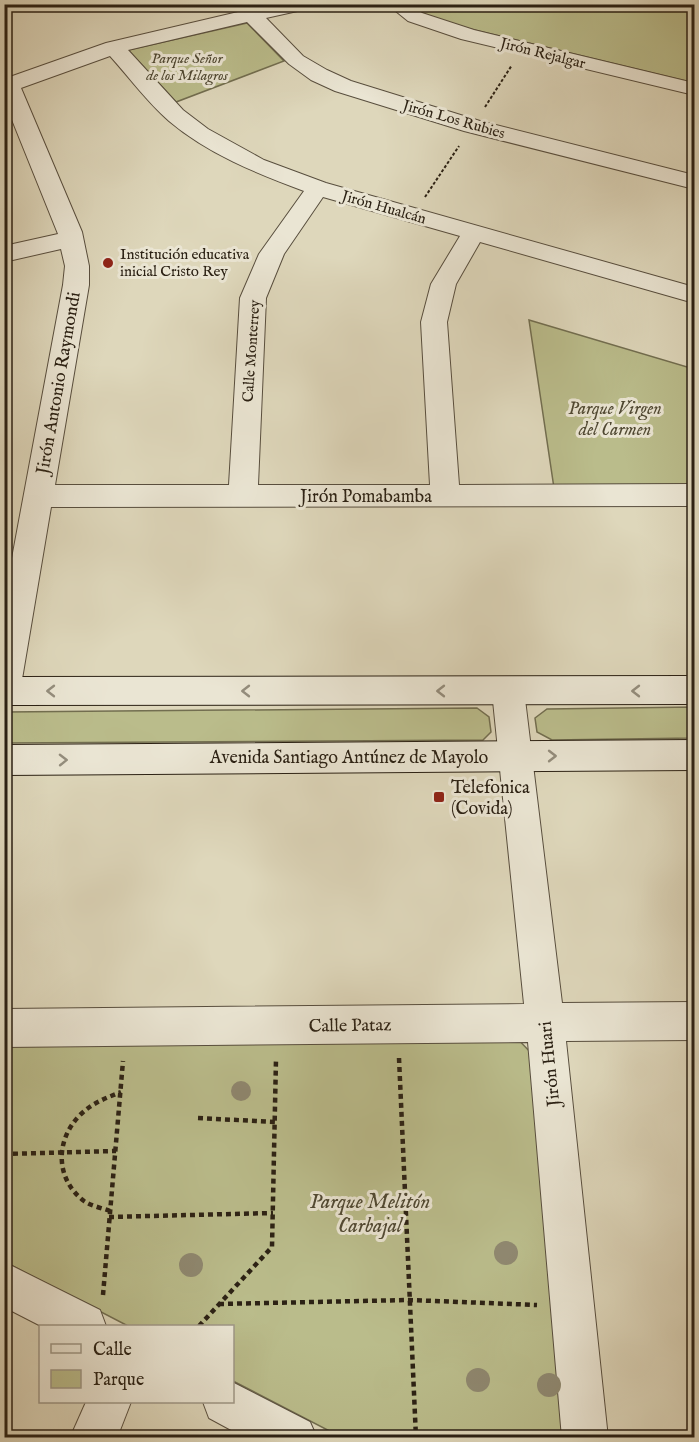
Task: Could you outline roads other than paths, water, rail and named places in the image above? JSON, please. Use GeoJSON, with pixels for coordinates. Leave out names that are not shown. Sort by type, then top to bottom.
{"type":"FeatureCollection","features":[{"type":"Feature","properties":{"kind":"street"},"geometry":{"type":"LineString","coordinates":[[7,86],[113,47],[246,10],[304,4]]}},
{"type":"Feature","properties":{"kind":"street","name":"Jirón Rejalgar"},"geometry":{"type":"LineString","coordinates":[[397,4],[415,17],[441,27],[694,89]]}},
{"type":"Feature","properties":{"kind":"street","name":"Jirón Los Rubies"},"geometry":{"type":"LineString","coordinates":[[246,10],[285,52],[319,75],[372,96],[472,126],[694,182]]}},
{"type":"Feature","properties":{"kind":"street","name":"Jirón Hualcán"},"geometry":{"type":"LineString","coordinates":[[113,47],[175,115],[200,134],[256,165],[318,188],[694,295]]}},
{"type":"Feature","properties":{"kind":"street","name":"Jirón Antonio Raymondi"},"geometry":{"type":"LineString","coordinates":[[4,691],[76,285],[77,266],[72,239],[7,86]]}},
{"type":"Feature","properties":{"kind":"street","name":"Calle Monterrey"},"geometry":{"type":"LineString","coordinates":[[243,496],[253,298],[258,279],[268,259],[318,188]]}},
{"type":"Feature","properties":{"kind":"street"},"geometry":{"type":"LineString","coordinates":[[445,497],[434,322],[443,280],[474,233]]}},
{"type":"Feature","properties":{"kind":"street"},"geometry":{"type":"LineString","coordinates":[[4,254],[72,239]]}},
{"type":"Feature","properties":{"kind":"street","name":"Jirón Pomabamba"},"geometry":{"type":"LineString","coordinates":[[38,496],[694,495]]}},
{"type":"Feature","properties":{"kind":"street"},"geometry":{"type":"LineString","coordinates":[[4,691],[694,690]]}},
{"type":"Feature","properties":{"kind":"street","name":"Jirón Huari"},"geometry":{"type":"LineString","coordinates":[[508,691],[545,1022],[585,1437]]}},
{"type":"Feature","properties":{"kind":"street","name":"Avenida Santiago Antúnez de Mayolo"},"geometry":{"type":"LineString","coordinates":[[4,760],[694,755]]}},
{"type":"Feature","properties":{"kind":"street","name":"Calle Pataz"},"geometry":{"type":"LineString","coordinates":[[4,1028],[694,1021]]}},
{"type":"Feature","properties":{"kind":"street"},"geometry":{"type":"LineString","coordinates":[[4,1283],[93,1316]]}},
{"type":"Feature","properties":{"kind":"street"},"geometry":{"type":"LineString","coordinates":[[93,1437],[108,1403]]}},
{"type":"Feature","properties":{"kind":"street"},"geometry":{"type":"LineString","coordinates":[[229,1403],[294,1437]]}},
{"type":"Feature","properties":{"kind":"place","name":"Institución educativa inicial Cristo Rey"},"geometry":{"type":"Point","coordinates":[108,263]}},
{"type":"Feature","properties":{"kind":"place","name":"Telefonica (Covida)"},"geometry":{"type":"Point","coordinates":[439,797]}},
{"type":"Feature","properties":{"kind":"park label","name":"Parque Señor de los Milagros"},"geometry":{"type":"Point","coordinates":[187,66]}},
{"type":"Feature","properties":{"kind":"park label","name":"Parque Virgen del Carmen"},"geometry":{"type":"Point","coordinates":[615,418]}},
{"type":"Feature","properties":{"kind":"park label","name":"Parque Melitón Carbajal"},"geometry":{"type":"Point","coordinates":[370,1213]}}]}
